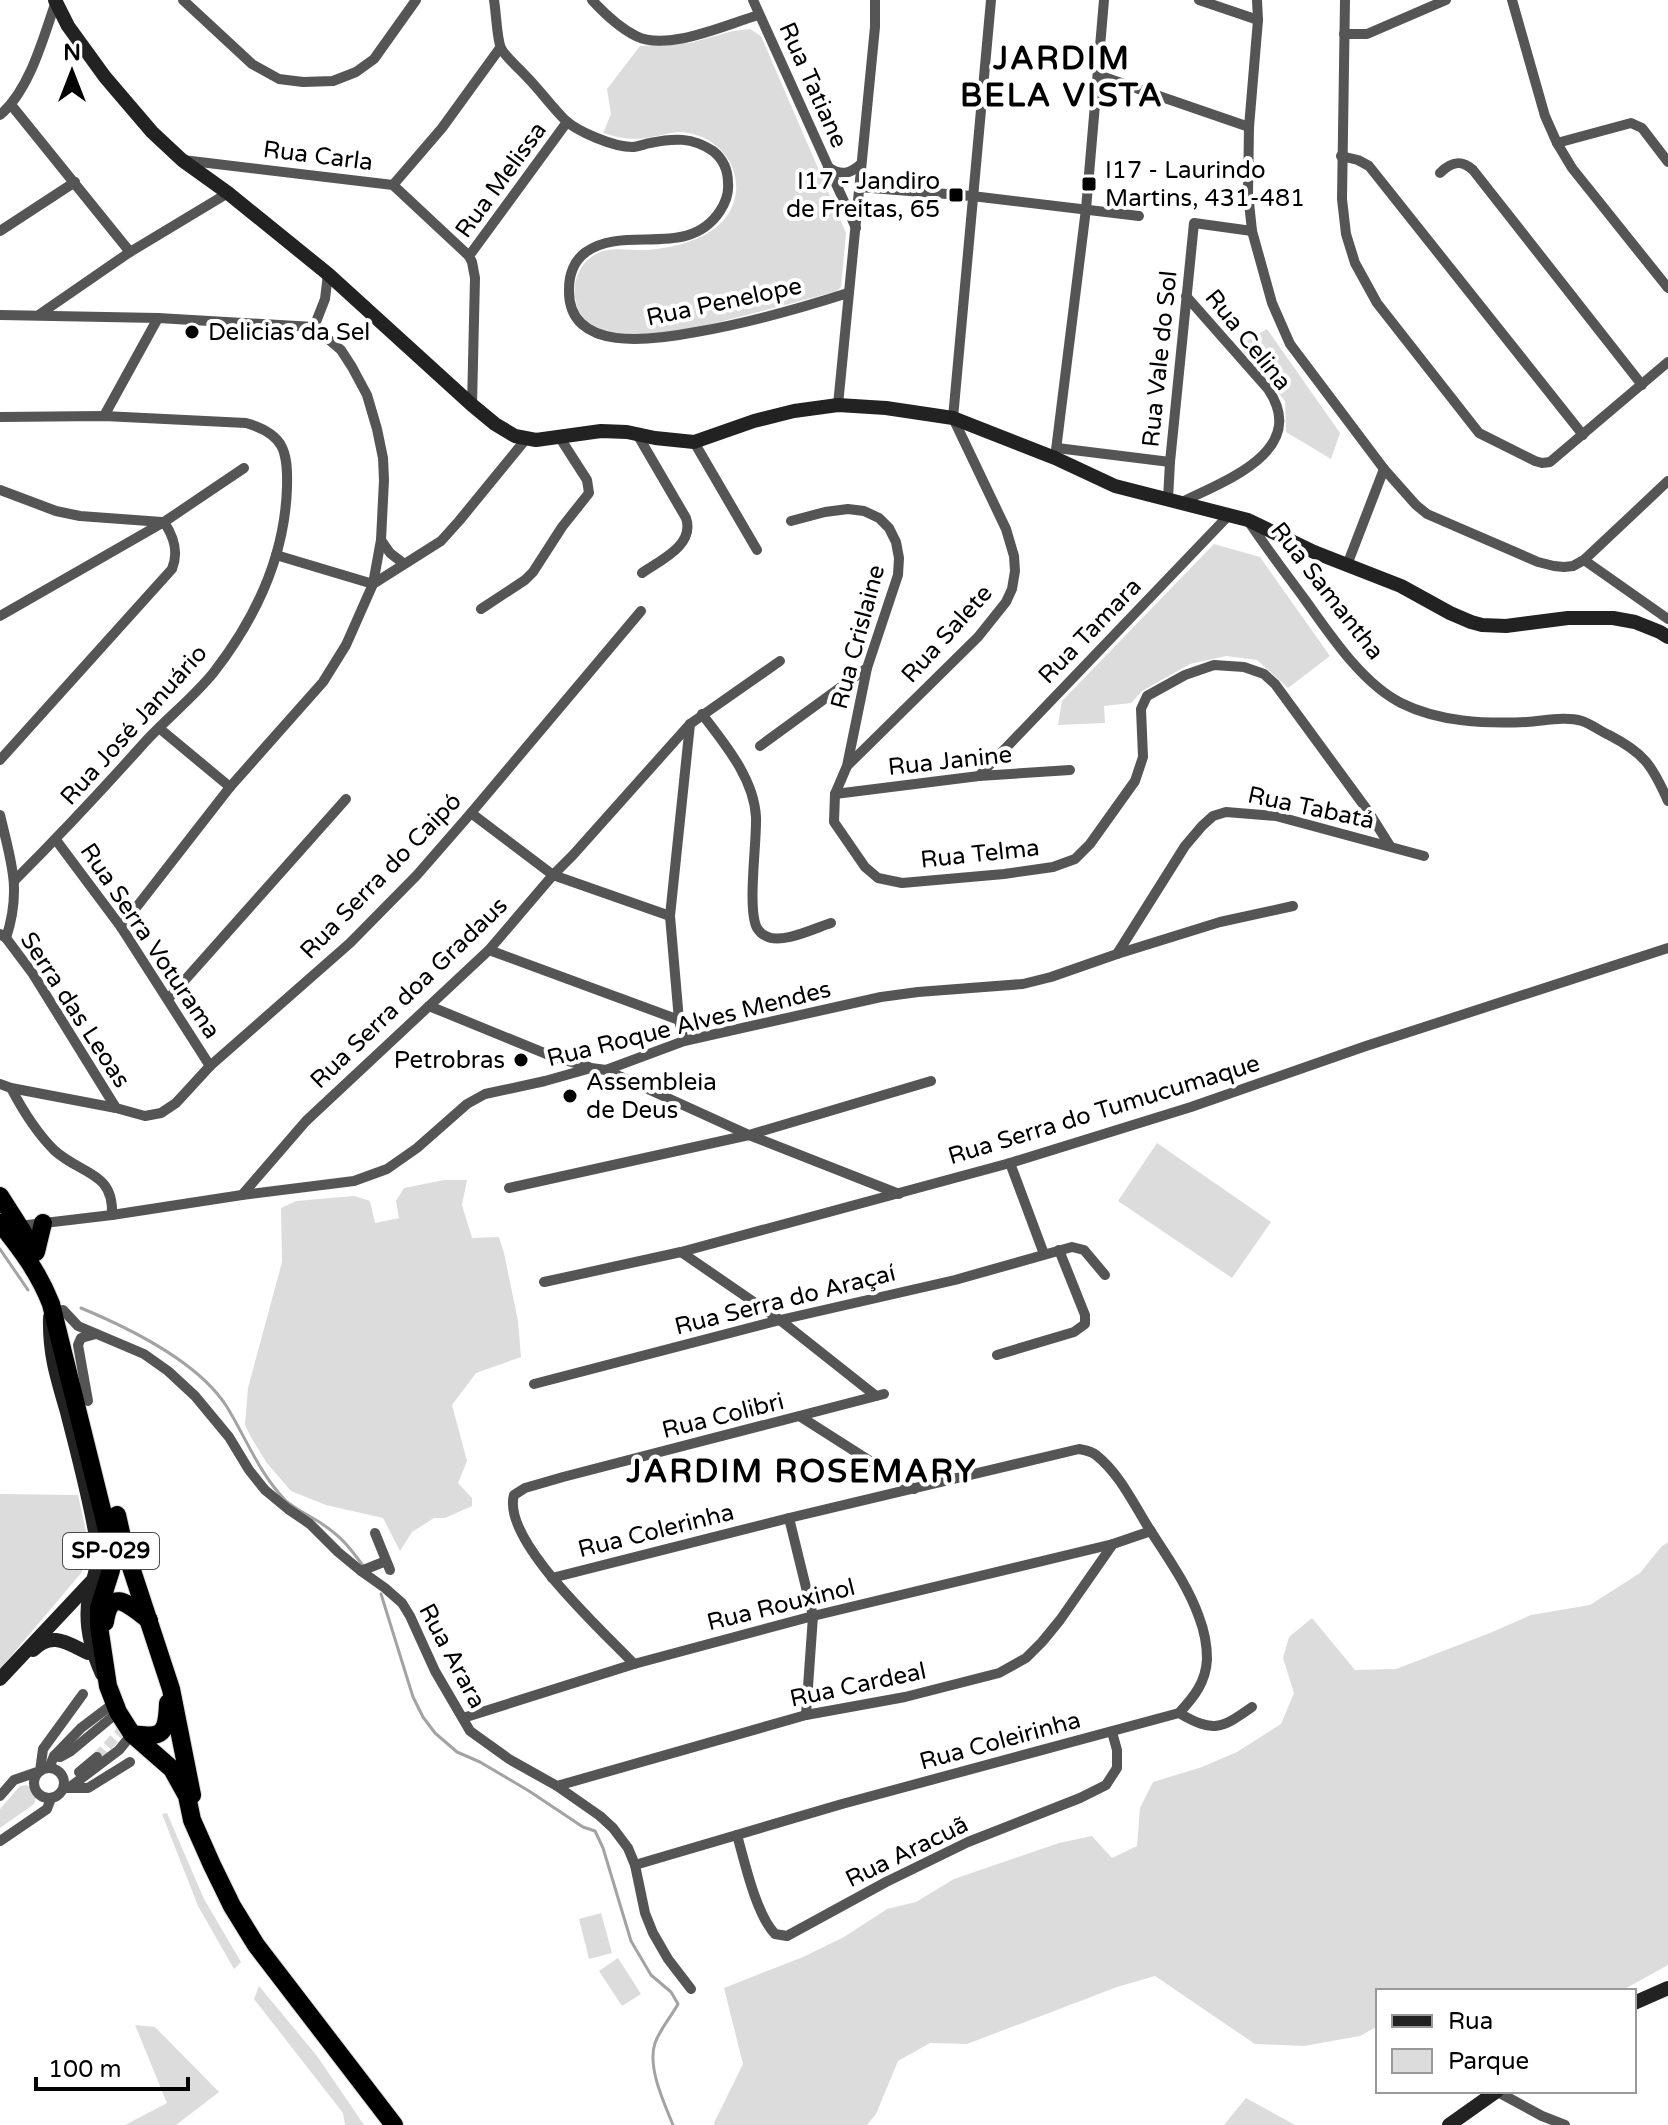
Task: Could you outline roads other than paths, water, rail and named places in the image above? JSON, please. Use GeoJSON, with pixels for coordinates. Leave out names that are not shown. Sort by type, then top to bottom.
{"type":"FeatureCollection","features":[{"type":"Feature","properties":{"kind":"highway","name":"SP-029"},"geometry":{"type":"LineString","coordinates":[[2,1210],[19,1226],[50,1274],[109,1538],[111,1570],[99,1608],[96,1654],[111,1695],[132,1734],[172,1769],[187,1796],[192,1820],[212,1865],[256,1945],[394,2125]]}},
{"type":"Feature","properties":{"kind":"highway","name":"SP-029"},"geometry":{"type":"LineString","coordinates":[[2,1210],[57,1307],[88,1401],[124,1546],[170,1687],[188,1778],[212,1865]]}},
{"type":"Feature","properties":{"kind":"highway"},"geometry":{"type":"LineString","coordinates":[[36,1252],[45,1222]]}},
{"type":"Feature","properties":{"kind":"highway","name":"SP-029"},"geometry":{"type":"LineString","coordinates":[[96,1654],[110,1603],[124,1602],[149,1620]]}},
{"type":"Feature","properties":{"kind":"highway","name":"SP-029"},"geometry":{"type":"LineString","coordinates":[[132,1734],[155,1736],[165,1729],[170,1687]]}},
{"type":"Feature","properties":{"kind":"street"},"geometry":{"type":"LineString","coordinates":[[183,0],[252,64],[279,79],[303,82],[333,81],[356,72],[374,59],[416,0]]}},
{"type":"Feature","properties":{"kind":"street"},"geometry":{"type":"LineString","coordinates":[[393,185],[442,128],[500,48],[494,0]]}},
{"type":"Feature","properties":{"kind":"street"},"geometry":{"type":"LineString","coordinates":[[592,0],[637,36],[655,41],[672,41],[759,15]]}},
{"type":"Feature","properties":{"kind":"street","name":"Rua Tatiane"},"geometry":{"type":"LineString","coordinates":[[753,0],[856,230]]}},
{"type":"Feature","properties":{"kind":"street"},"geometry":{"type":"LineString","coordinates":[[838,405],[875,27],[875,0]]}},
{"type":"Feature","properties":{"kind":"street"},"geometry":{"type":"LineString","coordinates":[[953,418],[991,0]]}},
{"type":"Feature","properties":{"kind":"street"},"geometry":{"type":"LineString","coordinates":[[1056,453],[1086,209],[1104,0]]}},
{"type":"Feature","properties":{"kind":"street"},"geometry":{"type":"LineString","coordinates":[[1199,0],[1258,20]]}},
{"type":"Feature","properties":{"kind":"street"},"geometry":{"type":"LineString","coordinates":[[1257,0],[1249,127],[1248,193],[1252,231],[1272,303],[1290,344],[1384,469],[1416,505],[1439,520],[1554,566],[1573,566],[1584,560],[1668,481]]}},
{"type":"Feature","properties":{"kind":"street"},"geometry":{"type":"LineString","coordinates":[[1345,0],[1341,156],[1343,217],[1350,249],[1377,303],[1479,433],[1535,461],[1554,460],[1668,362]]}},
{"type":"Feature","properties":{"kind":"street"},"geometry":{"type":"LineString","coordinates":[[1344,34],[1367,34],[1425,4],[1446,0]]}},
{"type":"Feature","properties":{"kind":"street"},"geometry":{"type":"LineString","coordinates":[[1512,0],[1545,116],[1557,143],[1572,168],[1668,288]]}},
{"type":"Feature","properties":{"kind":"street"},"geometry":{"type":"LineString","coordinates":[[0,115],[12,106],[30,71],[55,2]]}},
{"type":"Feature","properties":{"kind":"street"},"geometry":{"type":"LineString","coordinates":[[55,2],[68,26],[105,77],[152,132],[182,160],[328,274],[472,405],[515,436],[526,439],[560,438],[601,431],[694,442],[754,421],[838,405],[886,408],[953,418],[1056,453],[1115,486],[1248,520],[1314,552],[1401,586],[1450,613],[1482,625],[1506,626],[1580,617],[1613,618],[1666,628]]}},
{"type":"Feature","properties":{"kind":"street","name":"Rua Penelope"},"geometry":{"type":"LineString","coordinates":[[500,48],[567,122],[611,143],[632,147],[668,139],[699,142],[719,156],[728,176],[726,202],[702,229],[677,238],[620,241],[598,246],[585,252],[576,262],[569,277],[570,308],[578,321],[593,332],[640,340],[683,334],[785,313],[848,293]]}},
{"type":"Feature","properties":{"kind":"street"},"geometry":{"type":"LineString","coordinates":[[1098,75],[1249,127]]}},
{"type":"Feature","properties":{"kind":"street"},"geometry":{"type":"LineString","coordinates":[[12,106],[130,252]]}},
{"type":"Feature","properties":{"kind":"street","name":"Rua Melissa"},"geometry":{"type":"LineString","coordinates":[[472,405],[475,278],[469,256],[567,122]]}},
{"type":"Feature","properties":{"kind":"street"},"geometry":{"type":"LineString","coordinates":[[1557,143],[1631,123],[1642,128],[1668,162]]}},
{"type":"Feature","properties":{"kind":"street"},"geometry":{"type":"LineString","coordinates":[[1341,156],[1369,166],[1583,435]]}},
{"type":"Feature","properties":{"kind":"street","name":"Rua Carla"},"geometry":{"type":"LineString","coordinates":[[182,160],[393,185],[469,256]]}},
{"type":"Feature","properties":{"kind":"street"},"geometry":{"type":"LineString","coordinates":[[1440,173],[1453,163],[1463,163],[1473,170],[1642,385]]}},
{"type":"Feature","properties":{"kind":"street"},"geometry":{"type":"LineString","coordinates":[[827,166],[847,173],[861,164]]}},
{"type":"Feature","properties":{"kind":"street"},"geometry":{"type":"LineString","coordinates":[[0,231],[75,182]]}},
{"type":"Feature","properties":{"kind":"street"},"geometry":{"type":"LineString","coordinates":[[859,187],[972,196],[1139,216]]}},
{"type":"Feature","properties":{"kind":"street"},"geometry":{"type":"LineString","coordinates":[[40,314],[130,252],[228,193]]}},
{"type":"Feature","properties":{"kind":"street","name":"Rua Vale do Sol"},"geometry":{"type":"LineString","coordinates":[[1175,501],[1170,462],[1194,223],[1252,231]]}},
{"type":"Feature","properties":{"kind":"street"},"geometry":{"type":"LineString","coordinates":[[314,327],[325,299],[328,274]]}},
{"type":"Feature","properties":{"kind":"street","name":"Rua Celina"},"geometry":{"type":"LineString","coordinates":[[1175,501],[1247,469],[1261,459],[1279,425],[1276,400],[1186,296]]}},
{"type":"Feature","properties":{"kind":"street"},"geometry":{"type":"LineString","coordinates":[[0,315],[158,318],[314,327],[341,350],[367,395],[383,458],[381,540],[373,584],[346,645],[323,682],[230,787],[121,927]]}},
{"type":"Feature","properties":{"kind":"street"},"geometry":{"type":"LineString","coordinates":[[104,416],[158,318]]}},
{"type":"Feature","properties":{"kind":"street","name":"Rua José Januário"},"geometry":{"type":"LineString","coordinates":[[0,417],[104,416],[236,422],[260,427],[278,439],[287,470],[285,509],[276,555],[260,600],[239,636],[212,674],[15,880]]}},
{"type":"Feature","properties":{"kind":"street","name":"Rua Salete"},"geometry":{"type":"LineString","coordinates":[[847,766],[978,637],[996,616],[1012,589],[1014,556],[1006,529],[953,418]]}},
{"type":"Feature","properties":{"kind":"street"},"geometry":{"type":"LineString","coordinates":[[637,434],[689,527],[684,542],[642,573]]}},
{"type":"Feature","properties":{"kind":"street"},"geometry":{"type":"LineString","coordinates":[[481,609],[533,572],[589,493],[587,480],[560,438]]}},
{"type":"Feature","properties":{"kind":"street"},"geometry":{"type":"LineString","coordinates":[[373,584],[441,541],[526,439]]}},
{"type":"Feature","properties":{"kind":"street"},"geometry":{"type":"LineString","coordinates":[[694,442],[757,550]]}},
{"type":"Feature","properties":{"kind":"street"},"geometry":{"type":"LineString","coordinates":[[1056,453],[1170,462]]}},
{"type":"Feature","properties":{"kind":"street"},"geometry":{"type":"LineString","coordinates":[[0,616],[164,522],[244,468]]}},
{"type":"Feature","properties":{"kind":"street"},"geometry":{"type":"LineString","coordinates":[[1347,565],[1384,469]]}},
{"type":"Feature","properties":{"kind":"street"},"geometry":{"type":"LineString","coordinates":[[0,490],[56,511],[80,516],[164,522]]}},
{"type":"Feature","properties":{"kind":"street","name":"Rua Crislaine"},"geometry":{"type":"LineString","coordinates":[[791,521],[825,512],[848,509],[864,511],[879,518],[896,542],[898,575],[867,668],[847,766]]}},
{"type":"Feature","properties":{"kind":"street","name":"Rua Tamara"},"geometry":{"type":"LineString","coordinates":[[979,776],[1230,514]]}},
{"type":"Feature","properties":{"kind":"street","name":"Rua Samantha"},"geometry":{"type":"LineString","coordinates":[[1248,520],[1343,651],[1390,697],[1434,716],[1472,721],[1581,721],[1641,755],[1650,765],[1668,801]]}},
{"type":"Feature","properties":{"kind":"street"},"geometry":{"type":"LineString","coordinates":[[0,760],[172,569],[175,547],[164,522]]}},
{"type":"Feature","properties":{"kind":"street"},"geometry":{"type":"LineString","coordinates":[[381,540],[390,553],[403,563]]}},
{"type":"Feature","properties":{"kind":"street"},"geometry":{"type":"LineString","coordinates":[[276,555],[373,584]]}},
{"type":"Feature","properties":{"kind":"street"},"geometry":{"type":"LineString","coordinates":[[1584,560],[1666,628]]}},
{"type":"Feature","properties":{"kind":"street","name":"Rua Serra do Caipó"},"geometry":{"type":"LineString","coordinates":[[116,1108],[145,1116],[161,1113],[176,1103],[210,1066],[350,943],[417,875],[641,611]]}},
{"type":"Feature","properties":{"kind":"street","name":"Rua Serra doa Gradaus"},"geometry":{"type":"LineString","coordinates":[[242,1195],[306,1121],[489,950],[690,724],[780,661]]}},
{"type":"Feature","properties":{"kind":"street","name":"Rua Telma"},"geometry":{"type":"LineString","coordinates":[[835,794],[834,822],[865,867],[878,878],[902,883],[1053,867],[1075,859],[1090,844],[1135,781],[1143,757],[1140,716],[1147,696],[1202,668],[1228,665],[1264,674],[1275,684],[1390,846]]}},
{"type":"Feature","properties":{"kind":"street"},"geometry":{"type":"LineString","coordinates":[[760,746],[867,668]]}},
{"type":"Feature","properties":{"kind":"street"},"geometry":{"type":"LineString","coordinates":[[702,714],[744,776],[753,800],[756,817],[753,890],[756,927],[763,934],[778,940],[831,923]]}},
{"type":"Feature","properties":{"kind":"street"},"geometry":{"type":"LineString","coordinates":[[684,1041],[679,1020],[670,916],[690,724]]}},
{"type":"Feature","properties":{"kind":"street"},"geometry":{"type":"LineString","coordinates":[[159,728],[230,787]]}},
{"type":"Feature","properties":{"kind":"street"},"geometry":{"type":"LineString","coordinates":[[835,794],[847,766]]}},
{"type":"Feature","properties":{"kind":"street","name":"Rua Janine"},"geometry":{"type":"LineString","coordinates":[[835,794],[979,776],[1070,770]]}},
{"type":"Feature","properties":{"kind":"street"},"geometry":{"type":"LineString","coordinates":[[168,999],[346,799]]}},
{"type":"Feature","properties":{"kind":"street","name":"Rua Tabatá"},"geometry":{"type":"LineString","coordinates":[[1117,954],[1185,846],[1213,816],[1226,812],[1276,816],[1424,856]]}},
{"type":"Feature","properties":{"kind":"street"},"geometry":{"type":"LineString","coordinates":[[471,813],[553,875],[670,916]]}},
{"type":"Feature","properties":{"kind":"street"},"geometry":{"type":"LineString","coordinates":[[0,815],[15,880],[13,917],[3,936]]}},
{"type":"Feature","properties":{"kind":"street","name":"Rua Serra Voturama"},"geometry":{"type":"LineString","coordinates":[[56,840],[121,927],[210,1066]]}},
{"type":"Feature","properties":{"kind":"street","name":"Rua Roque Alves Mendes"},"geometry":{"type":"LineString","coordinates":[[19,1226],[354,1181],[387,1169],[417,1148],[474,1098],[485,1094],[591,1068],[606,1070],[684,1041],[881,997],[1023,984],[1220,922],[1293,906]]}},
{"type":"Feature","properties":{"kind":"street","name":"Serra das Leoas"},"geometry":{"type":"LineString","coordinates":[[3,936],[33,974],[116,1108]]}},
{"type":"Feature","properties":{"kind":"street","name":"Rua Serra do Tumucumaque"},"geometry":{"type":"LineString","coordinates":[[544,1282],[681,1252],[1010,1163],[1191,1107],[1381,1041],[1668,948]]}},
{"type":"Feature","properties":{"kind":"street"},"geometry":{"type":"LineString","coordinates":[[489,950],[679,1020]]}},
{"type":"Feature","properties":{"kind":"street"},"geometry":{"type":"LineString","coordinates":[[429,1006],[554,1057],[591,1068]]}},
{"type":"Feature","properties":{"kind":"street"},"geometry":{"type":"LineString","coordinates":[[545,1081],[554,1057]]}},
{"type":"Feature","properties":{"kind":"street"},"geometry":{"type":"LineString","coordinates":[[606,1070],[749,1135],[899,1194]]}},
{"type":"Feature","properties":{"kind":"street"},"geometry":{"type":"LineString","coordinates":[[509,1188],[749,1135],[931,1081]]}},
{"type":"Feature","properties":{"kind":"street"},"geometry":{"type":"LineString","coordinates":[[5,1086],[116,1108]]}},
{"type":"Feature","properties":{"kind":"street"},"geometry":{"type":"LineString","coordinates":[[5,1086],[57,1152],[102,1181],[113,1199],[112,1215]]}},
{"type":"Feature","properties":{"kind":"street"},"geometry":{"type":"LineString","coordinates":[[1010,1163],[1044,1254]]}},
{"type":"Feature","properties":{"kind":"street"},"geometry":{"type":"LineString","coordinates":[[2,1210],[45,1222]]}},
{"type":"Feature","properties":{"kind":"street"},"geometry":{"type":"LineString","coordinates":[[997,1355],[1074,1332],[1085,1324],[1085,1315],[1059,1250],[1079,1247],[1105,1275]]}},
{"type":"Feature","properties":{"kind":"street","name":"Rua Serra do Araçaí"},"geometry":{"type":"LineString","coordinates":[[534,1384],[780,1320],[955,1280],[1059,1250]]}},
{"type":"Feature","properties":{"kind":"street"},"geometry":{"type":"LineString","coordinates":[[681,1252],[780,1320]]}},
{"type":"Feature","properties":{"kind":"street","name":"Rua Arara"},"geometry":{"type":"LineString","coordinates":[[57,1307],[78,1326],[144,1354],[168,1371],[213,1415],[265,1490],[310,1524],[361,1571],[402,1603],[435,1671],[470,1731],[509,1759],[557,1786],[613,1828],[628,1848],[635,1865],[645,1913],[653,1933],[691,1989]]}},
{"type":"Feature","properties":{"kind":"street","name":"SP-029"},"geometry":{"type":"LineString","coordinates":[[57,1307],[49,1336],[53,1366],[98,1547],[98,1563],[82,1611],[81,1624],[96,1654]]}},
{"type":"Feature","properties":{"kind":"street","name":"Rua Colibri"},"geometry":{"type":"LineString","coordinates":[[552,1578],[529,1547],[514,1513],[514,1495],[525,1488],[880,1395],[780,1320]]}},
{"type":"Feature","properties":{"kind":"street"},"geometry":{"type":"LineString","coordinates":[[88,1401],[78,1345],[86,1335],[98,1334]]}},
{"type":"Feature","properties":{"kind":"street"},"geometry":{"type":"LineString","coordinates":[[801,1417],[914,1489]]}},
{"type":"Feature","properties":{"kind":"street","name":"Rua Colerinha"},"geometry":{"type":"LineString","coordinates":[[552,1578],[1068,1450],[1087,1450],[1096,1455],[1113,1472],[1151,1531]]}},
{"type":"Feature","properties":{"kind":"street"},"geometry":{"type":"LineString","coordinates":[[789,1518],[813,1616],[806,1715]]}},
{"type":"Feature","properties":{"kind":"street"},"geometry":{"type":"LineString","coordinates":[[1151,1531],[1195,1606],[1206,1644],[1206,1672],[1193,1698],[1179,1713],[1206,1727],[1216,1727],[1252,1707]]}},
{"type":"Feature","properties":{"kind":"street","name":"Rua Rouxinol"},"geometry":{"type":"LineString","coordinates":[[463,1718],[634,1664],[813,1616],[1113,1544],[1151,1531]]}},
{"type":"Feature","properties":{"kind":"street"},"geometry":{"type":"LineString","coordinates":[[361,1571],[388,1566],[375,1533]]}},
{"type":"Feature","properties":{"kind":"street","name":"Rua Cardeal"},"geometry":{"type":"LineString","coordinates":[[557,1786],[806,1715],[905,1697],[999,1673],[1026,1658],[1060,1620],[1113,1544]]}},
{"type":"Feature","properties":{"kind":"street"},"geometry":{"type":"LineString","coordinates":[[552,1578],[634,1664]]}},
{"type":"Feature","properties":{"kind":"street"},"geometry":{"type":"LineString","coordinates":[[0,1680],[94,1579]]}},
{"type":"Feature","properties":{"kind":"street","name":"SP-029"},"geometry":{"type":"LineString","coordinates":[[88,1598],[89,1639],[111,1695]]}},
{"type":"Feature","properties":{"kind":"street"},"geometry":{"type":"LineString","coordinates":[[0,1680],[46,1641],[61,1641],[96,1654]]}},
{"type":"Feature","properties":{"kind":"street"},"geometry":{"type":"LineString","coordinates":[[0,1841],[47,1809],[51,1798],[62,1789],[64,1780],[59,1771],[48,1765],[43,1749],[83,1694]]}},
{"type":"Feature","properties":{"kind":"street"},"geometry":{"type":"LineString","coordinates":[[51,1798],[41,1795],[35,1788],[35,1778],[111,1695]]}},
{"type":"Feature","properties":{"kind":"street","name":"Rua Coleirinha"},"geometry":{"type":"LineString","coordinates":[[635,1865],[842,1804],[1179,1713]]}},
{"type":"Feature","properties":{"kind":"street","name":"Rua Aracuã"},"geometry":{"type":"LineString","coordinates":[[737,1835],[766,1923],[775,1934],[787,1936],[968,1842],[1106,1785],[1117,1768],[1117,1750],[1112,1732]]}},
{"type":"Feature","properties":{"kind":"street"},"geometry":{"type":"LineString","coordinates":[[65,1788],[119,1750],[132,1734]]}},
{"type":"Feature","properties":{"kind":"street"},"geometry":{"type":"LineString","coordinates":[[65,1788],[97,1757]]}},
{"type":"Feature","properties":{"kind":"street"},"geometry":{"type":"LineString","coordinates":[[65,1788],[88,1788],[130,1762]]}},
{"type":"Feature","properties":{"kind":"street"},"geometry":{"type":"LineString","coordinates":[[0,1796],[14,1780],[48,1765]]}},
{"type":"Feature","properties":{"kind":"street"},"geometry":{"type":"LineString","coordinates":[[1636,2002],[1668,1988]]}},
{"type":"Feature","properties":{"kind":"street"},"geometry":{"type":"LineString","coordinates":[[1449,2125],[1493,2093]]}},
{"type":"Feature","properties":{"kind":"street"},"geometry":{"type":"LineString","coordinates":[[1500,2093],[1565,2125]]}},
{"type":"Feature","properties":{"kind":"waterway"},"geometry":{"type":"LineString","coordinates":[[0,1249],[28,1290]]}},
{"type":"Feature","properties":{"kind":"waterway"},"geometry":{"type":"LineString","coordinates":[[81,1308],[141,1336],[199,1375],[227,1407],[276,1490],[289,1503],[338,1536],[364,1567]]}},
{"type":"Feature","properties":{"kind":"waterway"},"geometry":{"type":"LineString","coordinates":[[381,1594],[413,1697],[435,1733],[457,1752],[480,1762],[583,1827],[595,1831],[631,1941],[651,1975],[671,1992],[678,2004],[657,2038],[653,2053],[658,2085],[673,2125]]}},
{"type":"Feature","properties":{"kind":"tunnel"},"geometry":{"type":"LineString","coordinates":[[97,1757],[126,1726]]}},
{"type":"Feature","properties":{"kind":"place","name":"I17 - Laurindo Martins, 431-481"},"geometry":{"type":"Point","coordinates":[1089,184]}},
{"type":"Feature","properties":{"kind":"place","name":"I17 - Jandiro de Freitas, 65"},"geometry":{"type":"Point","coordinates":[956,195]}},
{"type":"Feature","properties":{"kind":"place","name":"Delicias da Sel"},"geometry":{"type":"Point","coordinates":[192,332]}},
{"type":"Feature","properties":{"kind":"place","name":"Petrobras"},"geometry":{"type":"Point","coordinates":[521,1060]}},
{"type":"Feature","properties":{"kind":"place","name":"Assembleia de Deus"},"geometry":{"type":"Point","coordinates":[570,1096]}},
{"type":"Feature","properties":{"kind":"district","name":"JARDIM BELA VISTA"},"geometry":{"type":"Point","coordinates":[1062,78]}},
{"type":"Feature","properties":{"kind":"district","name":"JARDIM ROSEMARY"},"geometry":{"type":"Point","coordinates":[802,1472]}}]}
